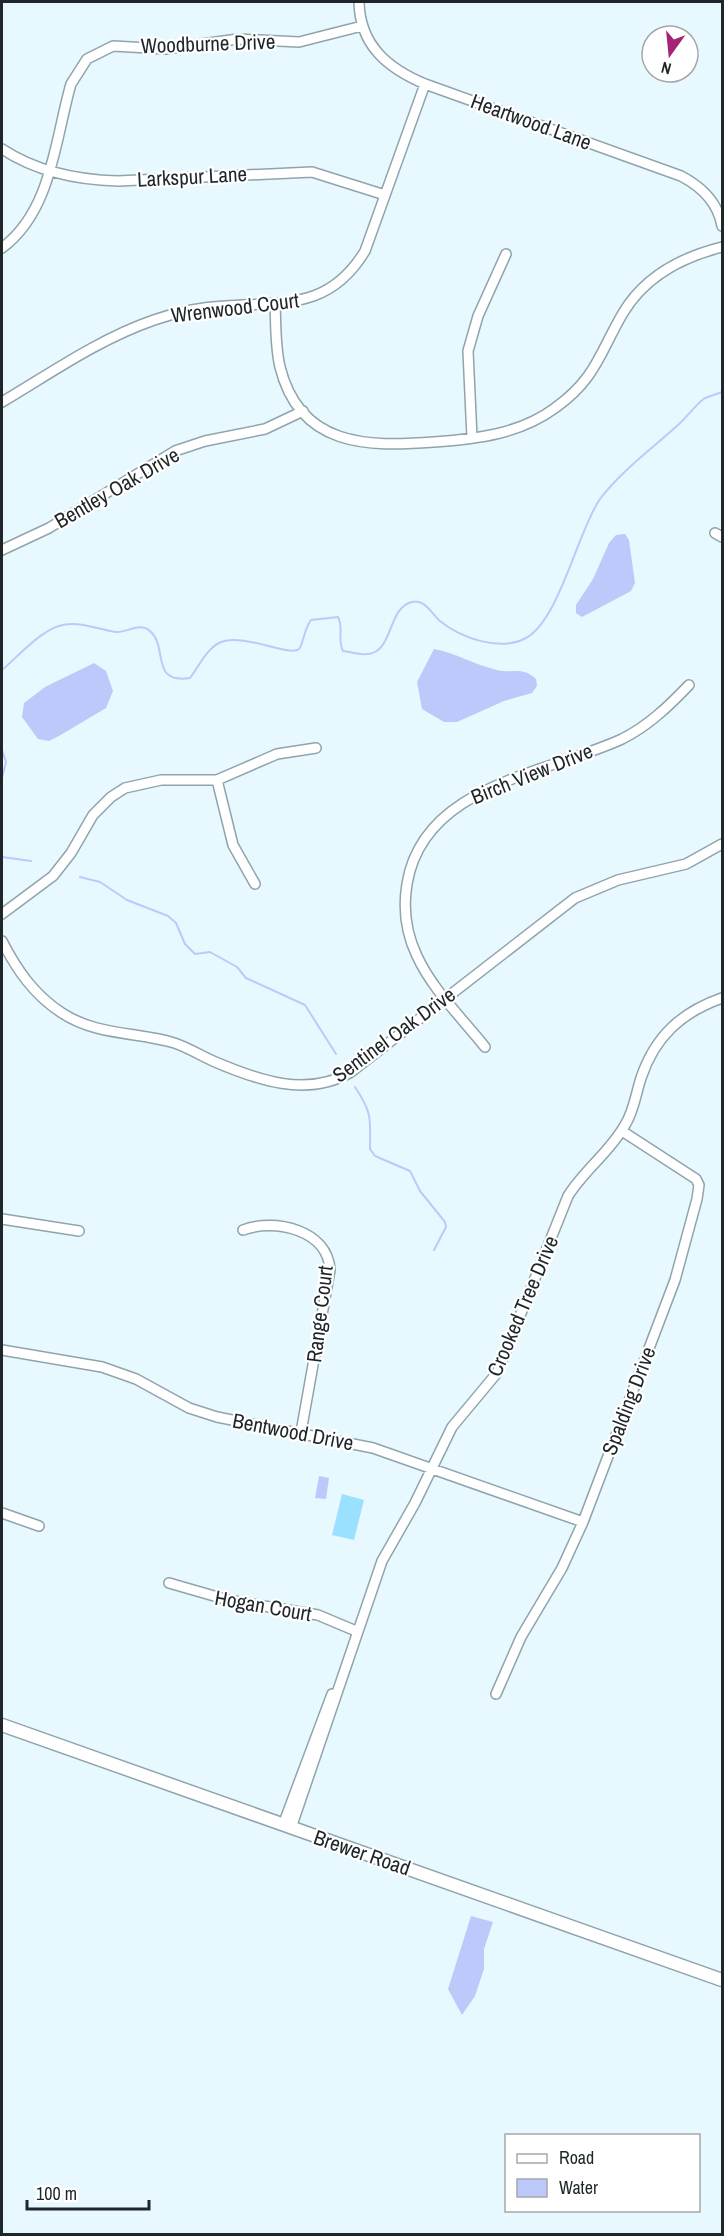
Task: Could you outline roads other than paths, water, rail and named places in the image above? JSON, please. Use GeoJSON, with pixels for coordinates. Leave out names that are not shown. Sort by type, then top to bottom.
{"type":"FeatureCollection","features":[{"type":"Feature","properties":{"kind":"street","name":"Heartwood Lane"},"geometry":{"type":"LineString","coordinates":[[359,2],[362,26],[384,62],[400,73],[681,176],[708,196],[723,226]]}},
{"type":"Feature","properties":{"kind":"street","name":"Woodburne Drive"},"geometry":{"type":"LineString","coordinates":[[2,248],[18,233],[32,213],[49,171],[71,84],[80,66],[95,53],[113,46],[166,49],[238,39],[299,42],[362,26]]}},
{"type":"Feature","properties":{"kind":"street","name":"Wrenwood Court"},"geometry":{"type":"LineString","coordinates":[[2,402],[107,340],[135,327],[199,309],[275,303],[314,297],[335,286],[351,272],[365,251],[425,84]]}},
{"type":"Feature","properties":{"kind":"street","name":"Larkspur Lane"},"geometry":{"type":"LineString","coordinates":[[2,149],[49,171],[75,178],[109,181],[312,172],[385,195]]}},
{"type":"Feature","properties":{"kind":"street"},"geometry":{"type":"LineString","coordinates":[[275,303],[280,366],[288,389],[303,411],[324,429],[357,443],[388,445],[472,438],[497,434],[526,425],[564,402],[592,372],[626,309],[646,284],[676,263],[723,247]]}},
{"type":"Feature","properties":{"kind":"street"},"geometry":{"type":"LineString","coordinates":[[472,438],[468,351],[478,316],[506,254]]}},
{"type":"Feature","properties":{"kind":"street","name":"Bentley Oak Drive"},"geometry":{"type":"LineString","coordinates":[[2,550],[49,528],[176,451],[205,441],[265,429],[303,411]]}},
{"type":"Feature","properties":{"kind":"street","name":"Birch View Drive"},"geometry":{"type":"LineString","coordinates":[[485,1047],[446,998],[417,956],[405,912],[410,870],[419,848],[432,829],[465,800],[633,732],[653,719],[689,685]]}},
{"type":"Feature","properties":{"kind":"street"},"geometry":{"type":"LineString","coordinates":[[2,914],[53,876],[71,853],[93,815],[111,797],[125,788],[161,780],[217,780],[276,754],[316,748]]}},
{"type":"Feature","properties":{"kind":"street"},"geometry":{"type":"LineString","coordinates":[[217,780],[233,845],[255,884]]}},
{"type":"Feature","properties":{"kind":"street","name":"Sentinel Oak Drive"},"geometry":{"type":"LineString","coordinates":[[2,941],[23,978],[54,1008],[75,1020],[100,1030],[174,1043],[213,1061],[294,1086],[325,1084],[342,1077],[551,916],[588,891],[618,880],[686,864],[723,844]]}},
{"type":"Feature","properties":{"kind":"street","name":"Crooked Tree Drive"},"geometry":{"type":"LineString","coordinates":[[287,1826],[330,1719],[340,1676],[382,1561],[452,1427],[490,1384],[503,1362],[568,1196],[585,1171],[622,1131],[633,1108],[647,1062],[662,1036],[690,1012],[723,998]]}},
{"type":"Feature","properties":{"kind":"street","name":"Spalding Drive"},"geometry":{"type":"LineString","coordinates":[[496,1694],[521,1637],[562,1569],[583,1522],[675,1280],[699,1185],[687,1172],[622,1131]]}},
{"type":"Feature","properties":{"kind":"street"},"geometry":{"type":"LineString","coordinates":[[2,1220],[79,1231]]}},
{"type":"Feature","properties":{"kind":"street","name":"Range Court"},"geometry":{"type":"LineString","coordinates":[[243,1230],[264,1225],[307,1234],[318,1241],[328,1257],[330,1270],[301,1432]]}},
{"type":"Feature","properties":{"kind":"street","name":"Bentwood Drive"},"geometry":{"type":"LineString","coordinates":[[2,1350],[102,1367],[136,1379],[189,1408],[217,1417],[349,1442],[432,1468],[583,1522]]}},
{"type":"Feature","properties":{"kind":"street"},"geometry":{"type":"LineString","coordinates":[[2,1513],[39,1526]]}},
{"type":"Feature","properties":{"kind":"street","name":"Hogan Court"},"geometry":{"type":"LineString","coordinates":[[169,1583],[228,1600],[318,1615],[356,1631]]}},
{"type":"Feature","properties":{"kind":"street","name":"Brewer Road"},"geometry":{"type":"LineString","coordinates":[[2,1725],[723,1980]]}},
{"type":"Feature","properties":{"kind":"water"},"geometry":{"type":"Polygon","coordinates":[[[625,534],[629,540],[635,583],[631,591],[582,617],[576,613],[576,605],[593,579],[609,543],[616,535],[625,534]]]}},
{"type":"Feature","properties":{"kind":"water"},"geometry":{"type":"Polygon","coordinates":[[[434,649],[497,670],[522,671],[536,679],[537,686],[532,693],[504,701],[457,722],[444,722],[422,709],[417,682],[434,649]]]}},
{"type":"Feature","properties":{"kind":"water"},"geometry":{"type":"Polygon","coordinates":[[[94,663],[106,671],[113,691],[106,708],[49,741],[38,739],[22,717],[24,703],[45,687],[94,663]]]}},
{"type":"Feature","properties":{"kind":"water"},"geometry":{"type":"Polygon","coordinates":[[[319,1476],[329,1478],[326,1499],[315,1498],[319,1476]]]}},
{"type":"Feature","properties":{"kind":"water"},"geometry":{"type":"Polygon","coordinates":[[[471,1916],[493,1922],[484,1949],[484,1969],[475,1996],[462,2015],[448,1989],[471,1916]]]}},
{"type":"Feature","properties":{"kind":"waterway"},"geometry":{"type":"LineString","coordinates":[[2,670],[42,635],[61,625],[70,624],[116,632],[138,627],[147,629],[156,639],[165,670],[169,676],[178,678],[190,678],[207,653],[221,642],[242,640],[286,650],[299,649],[311,620],[338,617],[343,651],[368,654],[381,647],[399,611],[412,602],[421,603],[440,621],[470,638],[493,643],[516,642],[526,638],[538,628],[549,613],[592,513],[609,488],[705,398],[722,392]]}},
{"type":"Feature","properties":{"kind":"waterway"},"geometry":{"type":"LineString","coordinates":[[2,750],[6,762],[2,778]]}},
{"type":"Feature","properties":{"kind":"waterway"},"geometry":{"type":"LineString","coordinates":[[2,857],[31,861]]}},
{"type":"Feature","properties":{"kind":"waterway"},"geometry":{"type":"LineString","coordinates":[[80,877],[100,882],[127,900],[168,916],[176,923],[185,944],[195,954],[210,952],[237,967],[246,978],[305,1005],[336,1054]]}},
{"type":"Feature","properties":{"kind":"waterway"},"geometry":{"type":"LineString","coordinates":[[355,1087],[368,1111],[370,1149],[375,1156],[410,1171],[420,1191],[445,1222],[446,1227],[434,1250]]}}]}
